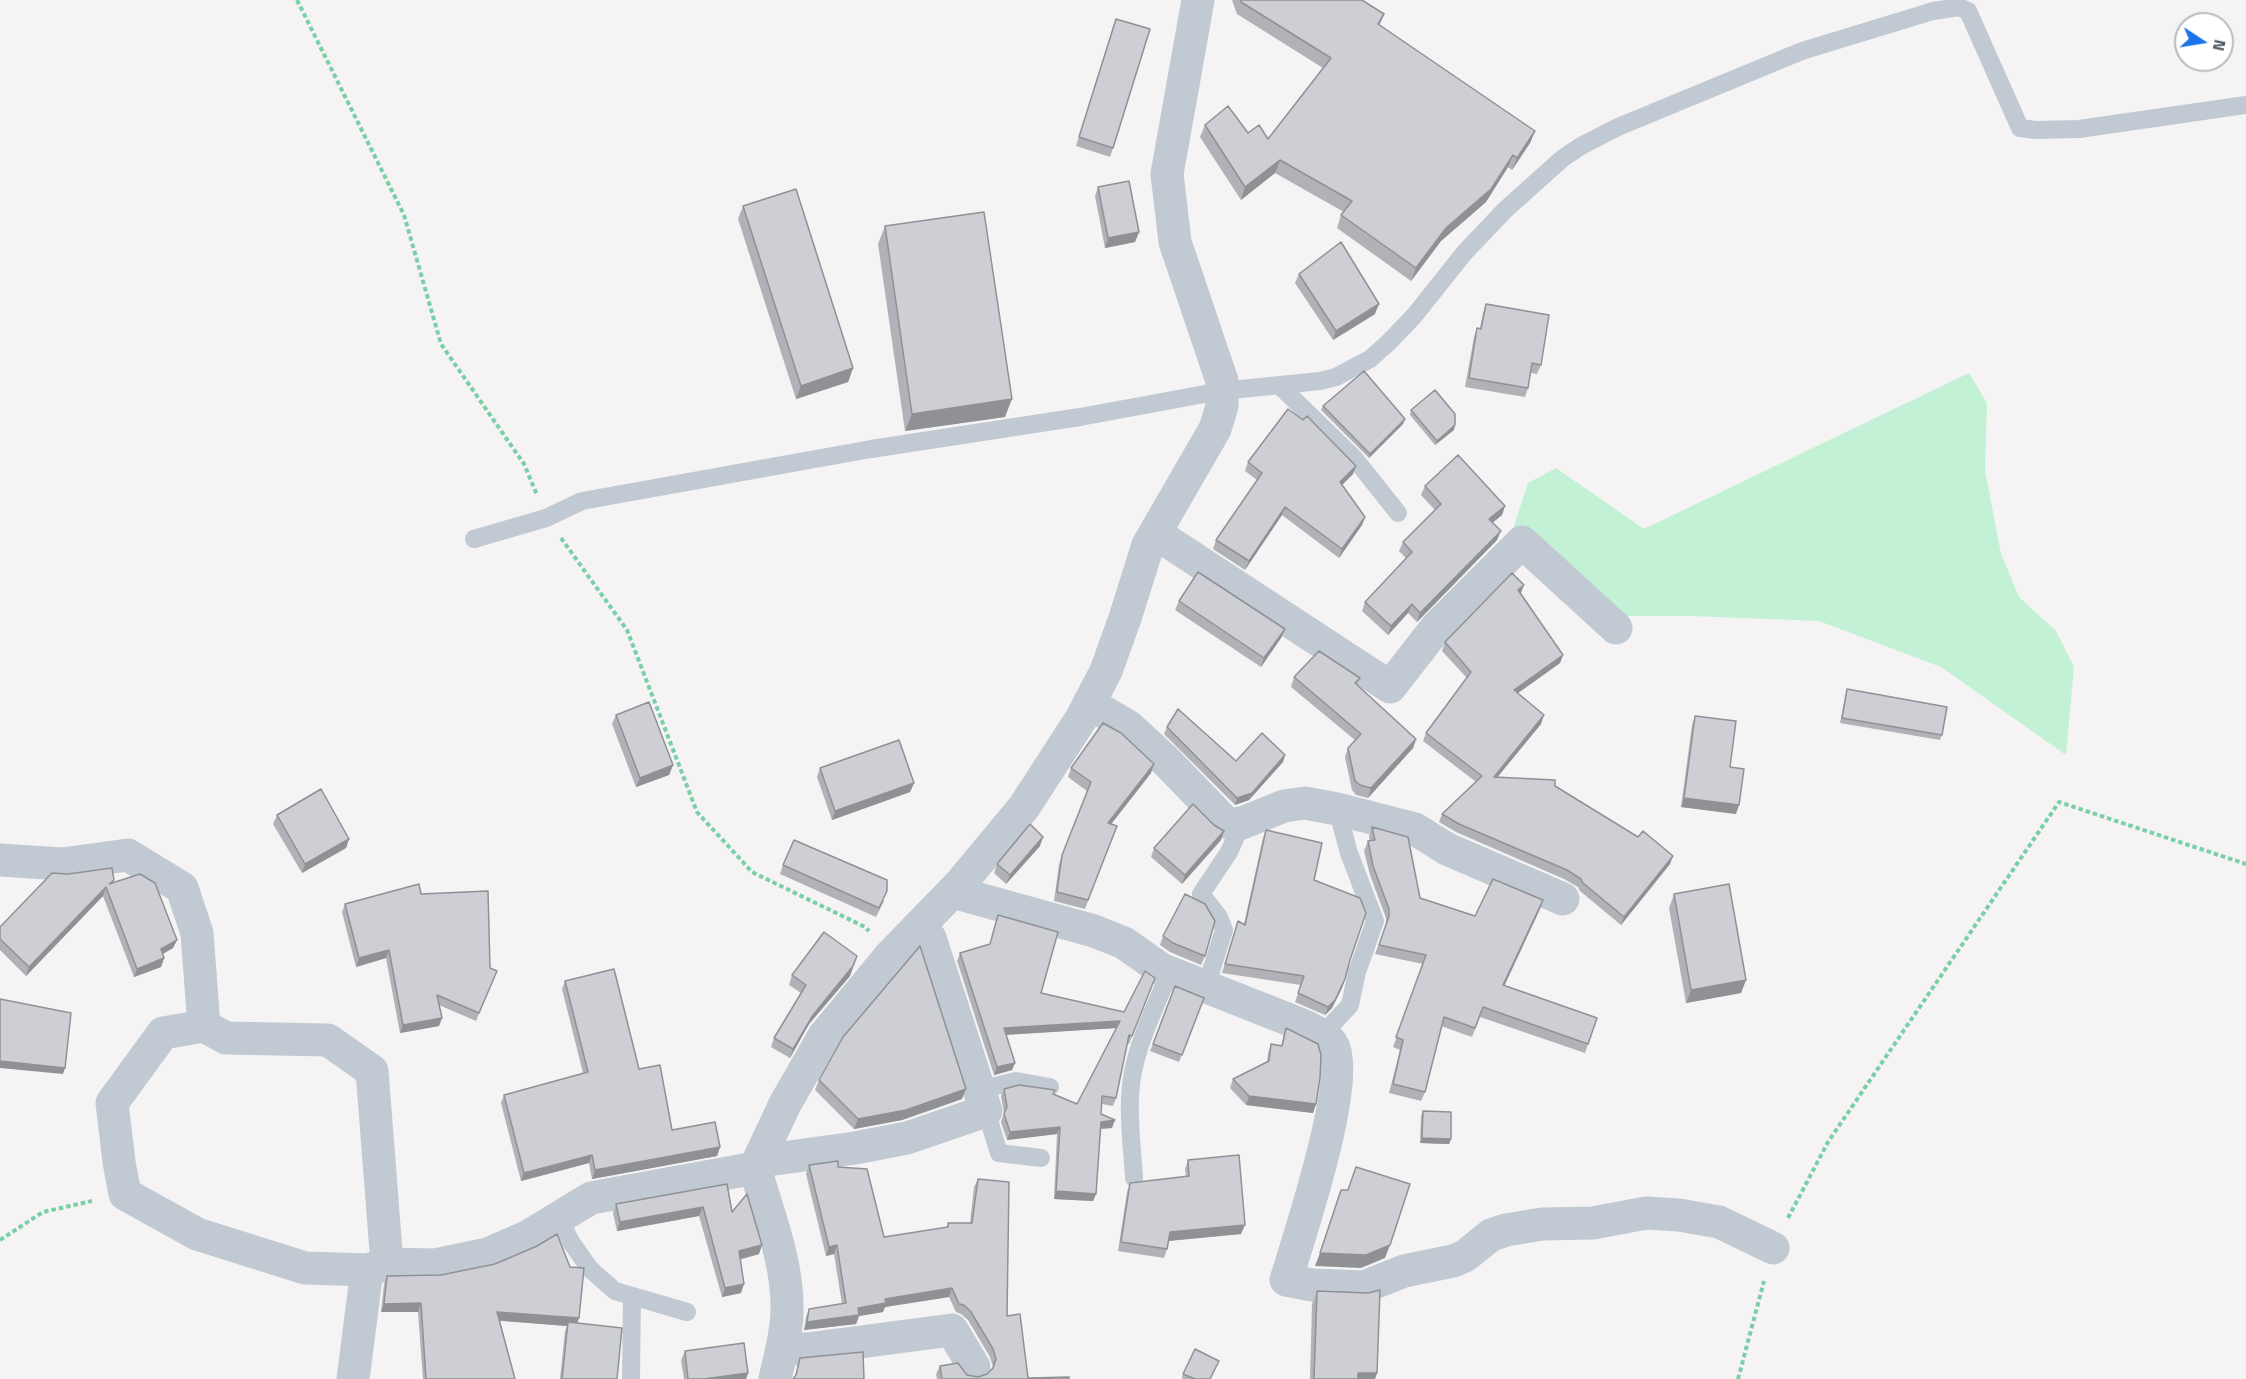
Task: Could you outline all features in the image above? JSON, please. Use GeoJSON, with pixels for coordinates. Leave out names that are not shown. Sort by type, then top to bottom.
{"type":"FeatureCollection","features":[{"type":"Feature","properties":{"kind":"street"},"geometry":{"type":"LineString","coordinates":[[775,1379],[787,1310],[784,1273],[758,1162],[785,1104],[824,1036],[890,956],[953,892],[1024,807],[1053,764],[1106,671],[1148,545],[1215,429],[1222,406],[1222,381],[1175,242],[1167,174],[1198,0]]}},
{"type":"Feature","properties":{"kind":"street"},"geometry":{"type":"LineString","coordinates":[[1155,533],[1390,687],[1436,628],[1522,542],[1616,628]]}},
{"type":"Feature","properties":{"kind":"street"},"geometry":{"type":"LineString","coordinates":[[1089,703],[1129,727],[1167,762],[1224,821],[1232,824],[1242,823],[1284,806],[1305,803],[1337,809],[1415,829],[1447,849],[1563,899]]}},
{"type":"Feature","properties":{"kind":"street"},"geometry":{"type":"LineString","coordinates":[[0,860],[62,864],[128,855],[182,888],[197,933],[204,1026]]}},
{"type":"Feature","properties":{"kind":"street"},"geometry":{"type":"LineString","coordinates":[[953,892],[1094,931],[1124,943],[1169,973],[1305,1026],[1322,1035],[1331,1044],[1338,1062],[1335,1101],[1314,1185],[1286,1280],[1312,1285],[1364,1287],[1404,1272],[1465,1256],[1491,1235],[1506,1230],[1542,1224],[1593,1223],[1646,1214],[1679,1215],[1719,1222],[1773,1248]]}},
{"type":"Feature","properties":{"kind":"street"},"geometry":{"type":"LineString","coordinates":[[353,1379],[377,1267],[372,1071],[328,1040],[226,1038],[204,1026],[163,1033],[111,1103],[125,1194],[197,1234],[305,1269],[377,1267],[435,1265],[488,1254],[527,1237],[591,1198],[758,1162],[907,1138],[982,1101],[930,938],[920,925]]}},
{"type":"Feature","properties":{"kind":"street"},"geometry":{"type":"LineString","coordinates":[[782,1348],[807,1349],[952,1330],[974,1367]]}},
{"type":"Feature","properties":{"kind":"lane"},"geometry":{"type":"LineString","coordinates":[[474,539],[546,518],[582,501],[871,449],[1080,417],[1221,391],[1280,386],[1336,377],[1370,359],[1414,316],[1465,252],[1505,210],[1563,158],[1651,113],[1802,51],[1934,10],[1959,7],[1968,11],[2020,128],[2079,129],[2246,105]]}},
{"type":"Feature","properties":{"kind":"lane"},"geometry":{"type":"LineString","coordinates":[[1280,386],[1355,459],[1398,513]]}},
{"type":"Feature","properties":{"kind":"lane"},"geometry":{"type":"LineString","coordinates":[[1322,1035],[1350,1005],[1357,972],[1375,921],[1349,853],[1337,809]]}},
{"type":"Feature","properties":{"kind":"lane"},"geometry":{"type":"LineString","coordinates":[[1206,987],[1224,930],[1219,917],[1201,894],[1229,852],[1242,823]]}},
{"type":"Feature","properties":{"kind":"lane"},"geometry":{"type":"LineString","coordinates":[[1134,1178],[1130,1104],[1132,1076],[1142,1040],[1169,973]]}},
{"type":"Feature","properties":{"kind":"lane"},"geometry":{"type":"LineString","coordinates":[[1041,1158],[999,1154],[982,1101],[1016,1081],[1050,1087]]}},
{"type":"Feature","properties":{"kind":"lane"},"geometry":{"type":"LineString","coordinates":[[559,1218],[571,1242],[590,1269],[615,1291],[687,1312]]}},
{"type":"Feature","properties":{"kind":"lane"},"geometry":{"type":"LineString","coordinates":[[632,1379],[633,1296]]}},
{"type":"Feature","properties":{"kind":"path"},"geometry":{"type":"LineString","coordinates":[[1738,1379],[1773,1248],[1828,1142],[2059,802],[2246,864]]}},
{"type":"Feature","properties":{"kind":"path"},"geometry":{"type":"LineString","coordinates":[[0,1239],[43,1212],[125,1194]]}},
{"type":"Feature","properties":{"kind":"green space"},"geometry":{"type":"Polygon","coordinates":[[[1969,373],[1987,403],[1985,470],[2001,554],[2019,597],[2056,631],[2074,667],[2066,755],[1941,667],[1819,621],[1624,616],[1584,589],[1514,526],[1528,483],[1556,468],[1644,529],[1969,373]]]}},
{"type":"Feature","properties":{"kind":"building"},"geometry":{"type":"Polygon","coordinates":[[[1241,0],[1362,0],[1384,14],[1378,24],[1535,131],[1517,158],[1513,155],[1491,189],[1446,228],[1416,268],[1341,215],[1352,201],[1280,160],[1245,187],[1205,125],[1228,106],[1248,133],[1259,125],[1268,139],[1331,58],[1241,0]]]}},
{"type":"Feature","properties":{"kind":"building"},"geometry":{"type":"Polygon","coordinates":[[[1116,19],[1150,29],[1113,148],[1079,137],[1116,19]]]}},
{"type":"Feature","properties":{"kind":"building"},"geometry":{"type":"Polygon","coordinates":[[[1129,181],[1139,232],[1108,238],[1098,187],[1129,181]]]}},
{"type":"Feature","properties":{"kind":"building"},"geometry":{"type":"Polygon","coordinates":[[[796,189],[853,368],[801,386],[743,206],[796,189]]]}},
{"type":"Feature","properties":{"kind":"building"},"geometry":{"type":"Polygon","coordinates":[[[984,212],[1012,399],[912,414],[885,226],[984,212]]]}},
{"type":"Feature","properties":{"kind":"building"},"geometry":{"type":"Polygon","coordinates":[[[1341,242],[1379,304],[1336,331],[1299,274],[1341,242]]]}},
{"type":"Feature","properties":{"kind":"building"},"geometry":{"type":"Polygon","coordinates":[[[1486,304],[1549,315],[1541,365],[1532,363],[1528,388],[1469,378],[1477,328],[1481,329],[1486,304]]]}},
{"type":"Feature","properties":{"kind":"building"},"geometry":{"type":"Polygon","coordinates":[[[1364,371],[1405,419],[1370,454],[1323,406],[1364,371]]]}},
{"type":"Feature","properties":{"kind":"building"},"geometry":{"type":"Polygon","coordinates":[[[1435,390],[1455,414],[1455,425],[1437,441],[1411,410],[1435,390]]]}},
{"type":"Feature","properties":{"kind":"building"},"geometry":{"type":"Polygon","coordinates":[[[1288,409],[1303,420],[1307,416],[1356,466],[1340,482],[1365,517],[1342,549],[1285,507],[1249,561],[1216,540],[1262,473],[1248,462],[1288,409]]]}},
{"type":"Feature","properties":{"kind":"building"},"geometry":{"type":"Polygon","coordinates":[[[1458,455],[1505,506],[1489,519],[1501,531],[1420,613],[1412,604],[1391,626],[1365,602],[1412,552],[1403,542],[1441,504],[1425,486],[1458,455]]]}},
{"type":"Feature","properties":{"kind":"building"},"geometry":{"type":"Polygon","coordinates":[[[1198,572],[1285,629],[1264,658],[1179,601],[1198,572]]]}},
{"type":"Feature","properties":{"kind":"building"},"geometry":{"type":"Polygon","coordinates":[[[1512,573],[1524,585],[1518,590],[1563,655],[1514,690],[1544,715],[1494,777],[1555,780],[1555,786],[1638,837],[1643,831],[1673,856],[1624,917],[1581,879],[1567,870],[1459,824],[1442,814],[1482,776],[1426,733],[1471,672],[1445,642],[1512,573]]]}},
{"type":"Feature","properties":{"kind":"building"},"geometry":{"type":"Polygon","coordinates":[[[1319,651],[1360,678],[1355,683],[1416,739],[1371,788],[1355,781],[1348,748],[1361,734],[1294,677],[1319,651]]]}},
{"type":"Feature","properties":{"kind":"building"},"geometry":{"type":"Polygon","coordinates":[[[1847,689],[1947,707],[1942,735],[1842,718],[1847,689]]]}},
{"type":"Feature","properties":{"kind":"building"},"geometry":{"type":"Polygon","coordinates":[[[649,702],[673,765],[640,778],[616,715],[649,702]]]}},
{"type":"Feature","properties":{"kind":"building"},"geometry":{"type":"Polygon","coordinates":[[[1178,709],[1236,761],[1262,733],[1285,755],[1252,793],[1237,798],[1167,727],[1178,709]]]}},
{"type":"Feature","properties":{"kind":"building"},"geometry":{"type":"Polygon","coordinates":[[[1695,716],[1736,721],[1730,767],[1744,769],[1739,805],[1684,798],[1695,716]]]}},
{"type":"Feature","properties":{"kind":"building"},"geometry":{"type":"Polygon","coordinates":[[[1103,723],[1121,733],[1154,764],[1108,823],[1117,826],[1088,900],[1057,892],[1062,855],[1091,782],[1071,768],[1103,723]]]}},
{"type":"Feature","properties":{"kind":"building"},"geometry":{"type":"Polygon","coordinates":[[[899,740],[914,783],[835,811],[820,768],[899,740]]]}},
{"type":"Feature","properties":{"kind":"building"},"geometry":{"type":"Polygon","coordinates":[[[321,789],[349,839],[305,864],[277,815],[321,789]]]}},
{"type":"Feature","properties":{"kind":"building"},"geometry":{"type":"Polygon","coordinates":[[[1193,804],[1214,825],[1224,831],[1185,875],[1154,848],[1193,804]]]}},
{"type":"Feature","properties":{"kind":"building"},"geometry":{"type":"Polygon","coordinates":[[[1030,824],[1043,837],[1010,875],[997,864],[1030,824]]]}},
{"type":"Feature","properties":{"kind":"building"},"geometry":{"type":"Polygon","coordinates":[[[1372,827],[1408,837],[1420,898],[1475,916],[1493,879],[1543,900],[1503,985],[1597,1018],[1588,1044],[1483,1007],[1475,1028],[1444,1017],[1425,1092],[1393,1084],[1403,1040],[1396,1037],[1426,955],[1379,945],[1389,916],[1389,909],[1373,866],[1368,841],[1375,840],[1372,827]]]}},
{"type":"Feature","properties":{"kind":"building"},"geometry":{"type":"Polygon","coordinates":[[[1266,830],[1322,843],[1314,880],[1360,898],[1366,913],[1345,979],[1335,1000],[1328,1007],[1298,993],[1304,976],[1225,964],[1238,921],[1245,925],[1266,830]]]}},
{"type":"Feature","properties":{"kind":"building"},"geometry":{"type":"Polygon","coordinates":[[[794,840],[887,880],[887,891],[879,908],[783,865],[794,840]]]}},
{"type":"Feature","properties":{"kind":"building"},"geometry":{"type":"Polygon","coordinates":[[[112,868],[114,880],[109,884],[140,874],[155,883],[177,940],[161,949],[164,958],[137,969],[106,887],[29,967],[0,939],[0,927],[52,873],[68,874],[112,868]]]}},
{"type":"Feature","properties":{"kind":"building"},"geometry":{"type":"Polygon","coordinates":[[[419,884],[421,894],[488,891],[490,968],[497,971],[479,1013],[437,995],[442,1018],[403,1025],[389,950],[359,958],[345,904],[419,884]]]}},
{"type":"Feature","properties":{"kind":"building"},"geometry":{"type":"Polygon","coordinates":[[[1729,884],[1746,980],[1691,990],[1674,894],[1729,884]]]}},
{"type":"Feature","properties":{"kind":"building"},"geometry":{"type":"Polygon","coordinates":[[[1185,894],[1205,904],[1215,921],[1205,956],[1173,943],[1163,936],[1185,894]]]}},
{"type":"Feature","properties":{"kind":"building"},"geometry":{"type":"Polygon","coordinates":[[[998,915],[1058,932],[1041,993],[1124,1012],[1145,971],[1155,978],[1132,1036],[1129,1035],[1116,1098],[1102,1096],[1101,1114],[1115,1120],[1101,1122],[1096,1194],[1056,1191],[1060,1127],[1010,1132],[1004,1114],[1007,1107],[1004,1089],[1019,1085],[1055,1090],[1053,1094],[1077,1104],[1120,1021],[1004,1028],[1015,1063],[997,1067],[960,953],[990,944],[998,915]]]}},
{"type":"Feature","properties":{"kind":"building"},"geometry":{"type":"Polygon","coordinates":[[[824,932],[857,956],[853,966],[813,1015],[793,1049],[774,1038],[806,985],[792,975],[824,932]]]}},
{"type":"Feature","properties":{"kind":"building"},"geometry":{"type":"Polygon","coordinates":[[[920,946],[966,1089],[906,1110],[858,1119],[819,1080],[843,1037],[920,946]]]}},
{"type":"Feature","properties":{"kind":"building"},"geometry":{"type":"Polygon","coordinates":[[[614,969],[639,1069],[660,1065],[672,1130],[715,1122],[720,1147],[595,1170],[592,1155],[524,1173],[504,1095],[588,1072],[565,981],[614,969]]]}},
{"type":"Feature","properties":{"kind":"building"},"geometry":{"type":"Polygon","coordinates":[[[1175,986],[1204,998],[1182,1055],[1153,1044],[1175,986]]]}},
{"type":"Feature","properties":{"kind":"building"},"geometry":{"type":"Polygon","coordinates":[[[0,999],[71,1013],[65,1068],[0,1061],[0,999]]]}},
{"type":"Feature","properties":{"kind":"building"},"geometry":{"type":"Polygon","coordinates":[[[1286,1028],[1318,1044],[1321,1055],[1316,1104],[1249,1096],[1233,1079],[1269,1061],[1271,1044],[1282,1046],[1286,1028]]]}},
{"type":"Feature","properties":{"kind":"building"},"geometry":{"type":"Polygon","coordinates":[[[1423,1111],[1451,1112],[1451,1139],[1422,1138],[1423,1111]]]}},
{"type":"Feature","properties":{"kind":"building"},"geometry":{"type":"Polygon","coordinates":[[[1239,1155],[1245,1225],[1170,1232],[1167,1249],[1121,1242],[1130,1183],[1189,1176],[1188,1160],[1239,1155]]]}},
{"type":"Feature","properties":{"kind":"building"},"geometry":{"type":"Polygon","coordinates":[[[838,1161],[838,1167],[867,1169],[884,1237],[948,1227],[948,1223],[972,1223],[978,1179],[1009,1182],[1007,1316],[1020,1314],[1028,1378],[1069,1377],[1069,1379],[942,1379],[940,1366],[958,1363],[967,1375],[978,1377],[987,1374],[993,1368],[996,1359],[993,1349],[971,1312],[964,1305],[959,1304],[952,1288],[885,1299],[886,1303],[858,1308],[859,1315],[807,1322],[809,1309],[846,1303],[837,1245],[829,1247],[809,1165],[838,1161]]]}},
{"type":"Feature","properties":{"kind":"building"},"geometry":{"type":"Polygon","coordinates":[[[1356,1167],[1410,1184],[1390,1245],[1366,1255],[1320,1253],[1341,1190],[1348,1190],[1356,1167]]]}},
{"type":"Feature","properties":{"kind":"building"},"geometry":{"type":"Polygon","coordinates":[[[727,1184],[732,1212],[747,1194],[762,1245],[739,1251],[744,1284],[725,1288],[703,1207],[620,1222],[616,1204],[727,1184]]]}},
{"type":"Feature","properties":{"kind":"building"},"geometry":{"type":"Polygon","coordinates":[[[557,1234],[570,1267],[584,1268],[579,1318],[497,1312],[515,1379],[426,1379],[421,1303],[384,1304],[387,1276],[441,1275],[495,1264],[537,1246],[557,1234]]]}},
{"type":"Feature","properties":{"kind":"building"},"geometry":{"type":"Polygon","coordinates":[[[1380,1290],[1377,1373],[1358,1373],[1358,1379],[1314,1379],[1317,1291],[1368,1293],[1380,1290]]]}},
{"type":"Feature","properties":{"kind":"building"},"geometry":{"type":"Polygon","coordinates":[[[568,1322],[622,1328],[617,1379],[562,1379],[568,1322]]]}},
{"type":"Feature","properties":{"kind":"building"},"geometry":{"type":"Polygon","coordinates":[[[744,1343],[748,1373],[688,1379],[685,1351],[744,1343]]]}},
{"type":"Feature","properties":{"kind":"building"},"geometry":{"type":"Polygon","coordinates":[[[1195,1349],[1219,1361],[1210,1379],[1195,1379],[1183,1374],[1195,1349]]]}},
{"type":"Feature","properties":{"kind":"building"},"geometry":{"type":"Polygon","coordinates":[[[863,1352],[864,1379],[793,1379],[800,1358],[863,1352]]]}}]}
